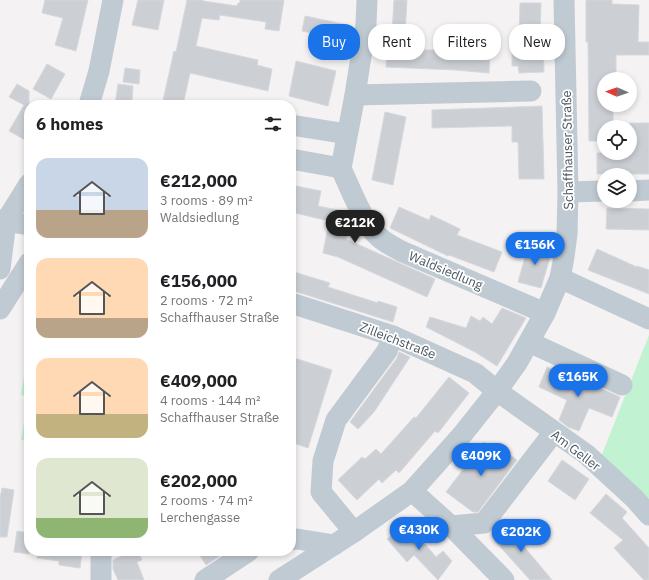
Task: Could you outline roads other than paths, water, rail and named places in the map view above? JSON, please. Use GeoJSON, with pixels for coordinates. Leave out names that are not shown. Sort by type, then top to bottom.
{"type":"FeatureCollection","features":[{"type":"Feature","properties":{"kind":"street"},"geometry":{"type":"LineString","coordinates":[[90,100],[99,71],[112,0]]}},
{"type":"Feature","properties":{"kind":"street"},"geometry":{"type":"LineString","coordinates":[[296,160],[341,168],[355,95],[366,24],[367,0]]}},
{"type":"Feature","properties":{"kind":"street","name":"Schaffhauser Straße"},"geometry":{"type":"LineString","coordinates":[[279,580],[334,546],[412,491],[462,435],[497,392],[530,342],[545,313],[560,278],[567,234],[568,192],[564,0]]}},
{"type":"Feature","properties":{"kind":"street"},"geometry":{"type":"LineString","coordinates":[[81,100],[99,71]]}},
{"type":"Feature","properties":{"kind":"street"},"geometry":{"type":"LineString","coordinates":[[355,95],[531,91]]}},
{"type":"Feature","properties":{"kind":"street"},"geometry":{"type":"LineString","coordinates":[[296,126],[347,134]]}},
{"type":"Feature","properties":{"kind":"street","name":"Waldsiedlung"},"geometry":{"type":"LineString","coordinates":[[341,168],[372,229],[389,244],[545,313]]}},
{"type":"Feature","properties":{"kind":"street"},"geometry":{"type":"LineString","coordinates":[[637,191],[649,190]]}},
{"type":"Feature","properties":{"kind":"street"},"geometry":{"type":"LineString","coordinates":[[0,269],[3,221],[24,191]]}},
{"type":"Feature","properties":{"kind":"street"},"geometry":{"type":"LineString","coordinates":[[568,192],[597,191]]}},
{"type":"Feature","properties":{"kind":"street"},"geometry":{"type":"LineString","coordinates":[[3,221],[24,224]]}},
{"type":"Feature","properties":{"kind":"street"},"geometry":{"type":"LineString","coordinates":[[0,309],[24,271]]}},
{"type":"Feature","properties":{"kind":"street"},"geometry":{"type":"LineString","coordinates":[[560,278],[649,319]]}},
{"type":"Feature","properties":{"kind":"street","name":"Zilleichstraße"},"geometry":{"type":"LineString","coordinates":[[296,305],[393,336],[475,373],[497,392]]}},
{"type":"Feature","properties":{"kind":"street"},"geometry":{"type":"LineString","coordinates":[[354,532],[321,492],[323,461],[336,420],[387,351],[393,336]]}},
{"type":"Feature","properties":{"kind":"street"},"geometry":{"type":"LineString","coordinates":[[530,342],[622,385]]}},
{"type":"Feature","properties":{"kind":"street","name":"Am Geller"},"geometry":{"type":"LineString","coordinates":[[497,392],[586,454],[634,498],[649,515]]}},
{"type":"Feature","properties":{"kind":"street"},"geometry":{"type":"LineString","coordinates":[[451,526],[484,523],[554,432]]}},
{"type":"Feature","properties":{"kind":"street"},"geometry":{"type":"LineString","coordinates":[[412,491],[451,526],[504,580]]}},
{"type":"Feature","properties":{"kind":"street"},"geometry":{"type":"LineString","coordinates":[[296,539],[334,546]]}},
{"type":"Feature","properties":{"kind":"street"},"geometry":{"type":"LineString","coordinates":[[101,556],[101,580]]}},
{"type":"Feature","properties":{"kind":"street"},"geometry":{"type":"LineString","coordinates":[[205,580],[241,556]]}}]}
